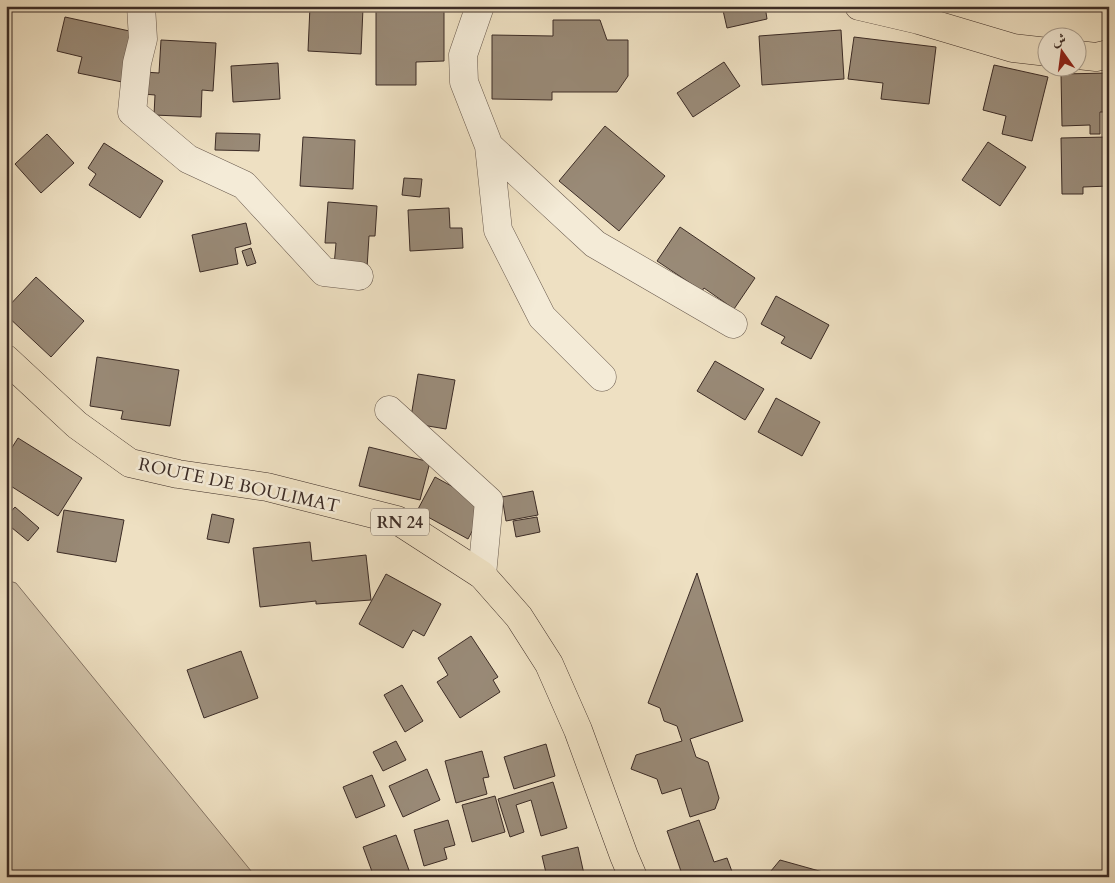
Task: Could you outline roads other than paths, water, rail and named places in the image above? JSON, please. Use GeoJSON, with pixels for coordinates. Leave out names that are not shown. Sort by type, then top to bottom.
{"type":"FeatureCollection","features":[{"type":"Feature","properties":{"kind":"main road"},"geometry":{"type":"LineString","coordinates":[[859,6],[919,20],[1013,48],[1038,51]]}},
{"type":"Feature","properties":{"kind":"main road"},"geometry":{"type":"LineString","coordinates":[[1088,56],[1096,57],[1109,54]]}},
{"type":"Feature","properties":{"kind":"main road","name":"ROUTE DE BOULIMAT"},"geometry":{"type":"LineString","coordinates":[[6,359],[77,425],[130,463],[178,474],[267,487],[396,520],[482,575],[518,617],[549,664],[578,730],[633,877]]}},
{"type":"Feature","properties":{"kind":"street"},"geometry":{"type":"LineString","coordinates":[[141,6],[143,39],[137,63],[132,112],[188,159],[244,184],[324,272],[359,276]]}},
{"type":"Feature","properties":{"kind":"street"},"geometry":{"type":"LineString","coordinates":[[480,6],[462,55],[464,82],[489,146],[498,230],[542,317],[602,377]]}},
{"type":"Feature","properties":{"kind":"street"},"geometry":{"type":"LineString","coordinates":[[489,146],[595,244],[732,324]]}},
{"type":"Feature","properties":{"kind":"street"},"geometry":{"type":"LineString","coordinates":[[389,410],[489,501],[482,575]]}}]}
